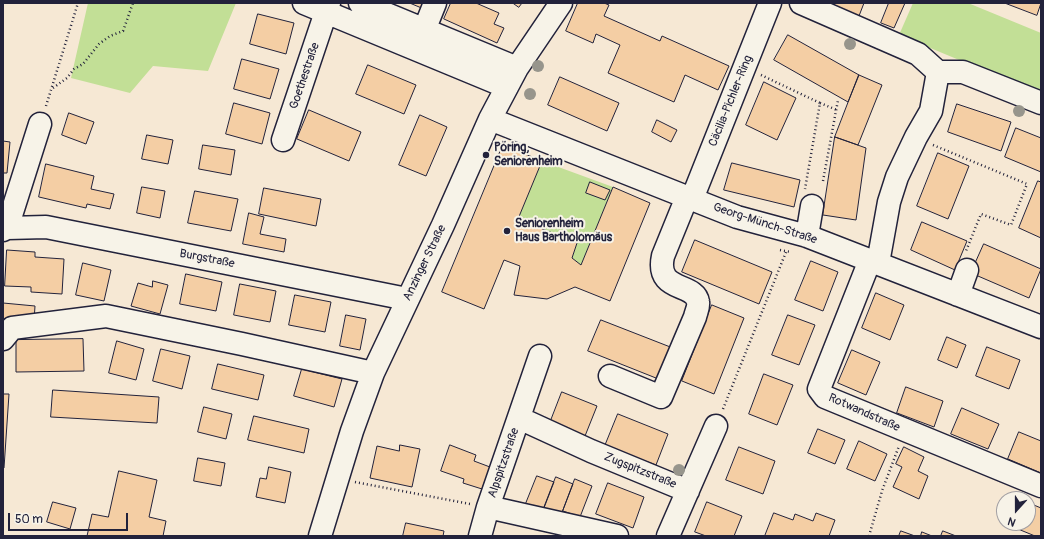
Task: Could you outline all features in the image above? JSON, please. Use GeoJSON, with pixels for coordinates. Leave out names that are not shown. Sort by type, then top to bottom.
{"type":"FeatureCollection","features":[{"type":"Feature","properties":{"kind":"street"},"geometry":{"type":"LineString","coordinates":[[304,3],[327,8],[416,50],[507,87]]}},
{"type":"Feature","properties":{"kind":"street"},"geometry":{"type":"LineString","coordinates":[[360,3],[517,68]]}},
{"type":"Feature","properties":{"kind":"street"},"geometry":{"type":"LineString","coordinates":[[416,50],[435,3]]}},
{"type":"Feature","properties":{"kind":"street","name":"Anzinger Straße"},"geometry":{"type":"LineString","coordinates":[[320,536],[352,431],[373,373],[443,225],[490,119],[517,68],[560,3]]}},
{"type":"Feature","properties":{"kind":"street","name":"Cäcilia-Pichler-Ring"},"geometry":{"type":"LineString","coordinates":[[610,376],[661,397],[698,307],[698,300],[693,294],[671,282],[662,272],[661,265],[663,256],[751,63],[770,3]]}},
{"type":"Feature","properties":{"kind":"street"},"geometry":{"type":"LineString","coordinates":[[801,3],[886,32],[918,54],[938,72],[963,72],[1041,103]]}},
{"type":"Feature","properties":{"kind":"street","name":"Goethestraße"},"geometry":{"type":"LineString","coordinates":[[283,140],[327,8]]}},
{"type":"Feature","properties":{"kind":"street"},"geometry":{"type":"LineString","coordinates":[[874,262],[895,183],[925,135],[931,112],[938,72]]}},
{"type":"Feature","properties":{"kind":"street","name":"Georg-Münch-Straße"},"geometry":{"type":"LineString","coordinates":[[490,119],[737,217],[807,236],[1041,327]]}},
{"type":"Feature","properties":{"kind":"street","name":"Burgstraße"},"geometry":{"type":"LineString","coordinates":[[40,124],[5,229],[46,227],[407,299]]}},
{"type":"Feature","properties":{"kind":"street"},"geometry":{"type":"LineString","coordinates":[[807,236],[809,198]]}},
{"type":"Feature","properties":{"kind":"street","name":"Rotwandstraße"},"geometry":{"type":"LineString","coordinates":[[874,262],[819,389],[825,397],[1041,486]]}},
{"type":"Feature","properties":{"kind":"street"},"geometry":{"type":"LineString","coordinates":[[958,295],[966,263]]}},
{"type":"Feature","properties":{"kind":"street"},"geometry":{"type":"LineString","coordinates":[[3,339],[12,328],[106,316],[373,373]]}},
{"type":"Feature","properties":{"kind":"street","name":"Alpspitzstraße"},"geometry":{"type":"LineString","coordinates":[[480,536],[488,507],[540,356]]}},
{"type":"Feature","properties":{"kind":"street","name":"Alpspitzstraße"},"geometry":{"type":"LineString","coordinates":[[519,418],[592,451]]}},
{"type":"Feature","properties":{"kind":"street","name":"Zugspitzstraße"},"geometry":{"type":"LineString","coordinates":[[668,536],[716,426]]}},
{"type":"Feature","properties":{"kind":"street","name":"Zugspitzstraße"},"geometry":{"type":"LineString","coordinates":[[592,451],[688,491]]}},
{"type":"Feature","properties":{"kind":"street","name":"Alpspitzstraße"},"geometry":{"type":"LineString","coordinates":[[488,507],[617,536]]}},
{"type":"Feature","properties":{"kind":"path"},"geometry":{"type":"LineString","coordinates":[[40,124],[53,88],[78,3]]}},
{"type":"Feature","properties":{"kind":"path"},"geometry":{"type":"LineString","coordinates":[[53,88],[67,78],[74,69],[83,64],[99,44],[110,36],[122,31],[133,3]]}},
{"type":"Feature","properties":{"kind":"path"},"geometry":{"type":"LineString","coordinates":[[751,63],[820,103],[836,110]]}},
{"type":"Feature","properties":{"kind":"path"},"geometry":{"type":"LineString","coordinates":[[823,181],[838,100]]}},
{"type":"Feature","properties":{"kind":"path"},"geometry":{"type":"LineString","coordinates":[[809,198],[820,103]]}},
{"type":"Feature","properties":{"kind":"path"},"geometry":{"type":"LineString","coordinates":[[925,135],[1027,184],[1011,225],[981,214],[966,263]]}},
{"type":"Feature","properties":{"kind":"path"},"geometry":{"type":"LineString","coordinates":[[716,426],[786,252]]}},
{"type":"Feature","properties":{"kind":"path"},"geometry":{"type":"LineString","coordinates":[[869,536],[882,491],[905,431]]}},
{"type":"Feature","properties":{"kind":"path"},"geometry":{"type":"LineString","coordinates":[[358,482],[488,507]]}},
{"type":"Feature","properties":{"kind":"green space"},"geometry":{"type":"Polygon","coordinates":[[[88,3],[236,3],[208,71],[153,66],[130,93],[71,78],[88,3]]]}},
{"type":"Feature","properties":{"kind":"green space"},"geometry":{"type":"Polygon","coordinates":[[[913,3],[968,3],[1041,33],[1041,94],[899,35],[913,3]]]}},
{"type":"Feature","properties":{"kind":"green space"},"geometry":{"type":"Polygon","coordinates":[[[542,161],[613,187],[581,265],[572,258],[577,243],[518,219],[542,161]]]}},
{"type":"Feature","properties":{"kind":"building"},"geometry":{"type":"Polygon","coordinates":[[[410,3],[428,3],[425,9],[410,3]]]}},
{"type":"Feature","properties":{"kind":"building"},"geometry":{"type":"Polygon","coordinates":[[[451,3],[476,3],[499,13],[494,24],[504,28],[497,43],[444,19],[451,3]]]}},
{"type":"Feature","properties":{"kind":"building"},"geometry":{"type":"Polygon","coordinates":[[[513,3],[522,3],[519,7],[513,3]]]}},
{"type":"Feature","properties":{"kind":"building"},"geometry":{"type":"Polygon","coordinates":[[[578,3],[604,3],[609,5],[604,16],[660,41],[662,36],[729,66],[718,90],[685,75],[674,102],[608,73],[620,45],[596,34],[593,43],[566,31],[578,3]]]}},
{"type":"Feature","properties":{"kind":"building"},"geometry":{"type":"Polygon","coordinates":[[[828,3],[864,3],[859,16],[828,3]]]}},
{"type":"Feature","properties":{"kind":"building"},"geometry":{"type":"Polygon","coordinates":[[[889,3],[905,3],[894,28],[881,23],[889,3]]]}},
{"type":"Feature","properties":{"kind":"building"},"geometry":{"type":"Polygon","coordinates":[[[1005,3],[1041,3],[1037,15],[1005,3]]]}},
{"type":"Feature","properties":{"kind":"building"},"geometry":{"type":"Polygon","coordinates":[[[258,14],[294,23],[286,54],[250,44],[258,14]]]}},
{"type":"Feature","properties":{"kind":"building"},"geometry":{"type":"Polygon","coordinates":[[[788,35],[859,75],[848,102],[774,60],[788,35]]]}},
{"type":"Feature","properties":{"kind":"building"},"geometry":{"type":"Polygon","coordinates":[[[242,59],[279,69],[270,99],[234,89],[242,59]]]}},
{"type":"Feature","properties":{"kind":"building"},"geometry":{"type":"Polygon","coordinates":[[[368,65],[416,85],[404,114],[356,94],[368,65]]]}},
{"type":"Feature","properties":{"kind":"building"},"geometry":{"type":"Polygon","coordinates":[[[859,75],[882,85],[858,145],[835,137],[859,75]]]}},
{"type":"Feature","properties":{"kind":"building"},"geometry":{"type":"Polygon","coordinates":[[[560,77],[619,103],[607,131],[548,105],[560,77]]]}},
{"type":"Feature","properties":{"kind":"building"},"geometry":{"type":"Polygon","coordinates":[[[764,82],[796,98],[777,140],[746,125],[764,82]]]}},
{"type":"Feature","properties":{"kind":"building"},"geometry":{"type":"Polygon","coordinates":[[[234,103],[270,113],[262,144],[226,134],[234,103]]]}},
{"type":"Feature","properties":{"kind":"building"},"geometry":{"type":"Polygon","coordinates":[[[957,104],[1011,122],[1001,151],[948,132],[957,104]]]}},
{"type":"Feature","properties":{"kind":"building"},"geometry":{"type":"Polygon","coordinates":[[[309,110],[361,132],[349,161],[297,139],[309,110]]]}},
{"type":"Feature","properties":{"kind":"building"},"geometry":{"type":"Polygon","coordinates":[[[69,113],[94,122],[86,144],[62,135],[69,113]]]}},
{"type":"Feature","properties":{"kind":"building"},"geometry":{"type":"Polygon","coordinates":[[[420,115],[447,127],[426,176],[399,165],[420,115]]]}},
{"type":"Feature","properties":{"kind":"building"},"geometry":{"type":"Polygon","coordinates":[[[657,120],[677,130],[671,142],[652,132],[657,120]]]}},
{"type":"Feature","properties":{"kind":"building"},"geometry":{"type":"Polygon","coordinates":[[[1016,128],[1041,138],[1041,172],[1005,157],[1016,128]]]}},
{"type":"Feature","properties":{"kind":"building"},"geometry":{"type":"Polygon","coordinates":[[[147,135],[173,140],[168,164],[142,159],[147,135]]]}},
{"type":"Feature","properties":{"kind":"building"},"geometry":{"type":"Polygon","coordinates":[[[835,137],[866,148],[856,220],[823,215],[835,137]]]}},
{"type":"Feature","properties":{"kind":"building"},"geometry":{"type":"Polygon","coordinates":[[[3,141],[10,142],[7,173],[3,173],[3,141]]]}},
{"type":"Feature","properties":{"kind":"building"},"geometry":{"type":"Polygon","coordinates":[[[203,145],[235,150],[231,175],[199,169],[203,145]]]}},
{"type":"Feature","properties":{"kind":"building","name":"Seniorenheim Haus Bartholomäus"},"geometry":{"type":"Polygon","coordinates":[[[503,145],[542,161],[518,219],[577,243],[572,258],[581,265],[613,187],[650,203],[610,301],[575,287],[547,299],[514,295],[520,266],[504,260],[484,309],[442,292],[503,145]]]}},
{"type":"Feature","properties":{"kind":"building"},"geometry":{"type":"Polygon","coordinates":[[[938,153],[969,166],[948,219],[917,206],[938,153]]]}},
{"type":"Feature","properties":{"kind":"building"},"geometry":{"type":"Polygon","coordinates":[[[732,163],[800,180],[794,207],[724,190],[732,163]]]}},
{"type":"Feature","properties":{"kind":"building"},"geometry":{"type":"Polygon","coordinates":[[[46,164],[94,176],[91,189],[114,194],[110,209],[87,204],[86,208],[39,197],[46,164]]]}},
{"type":"Feature","properties":{"kind":"building"},"geometry":{"type":"Polygon","coordinates":[[[1038,181],[1041,182],[1041,238],[1019,228],[1038,181]]]}},
{"type":"Feature","properties":{"kind":"building"},"geometry":{"type":"Polygon","coordinates":[[[590,182],[610,190],[605,200],[586,193],[590,182]]]}},
{"type":"Feature","properties":{"kind":"building"},"geometry":{"type":"Polygon","coordinates":[[[142,187],[165,191],[160,218],[137,213],[142,187]]]}},
{"type":"Feature","properties":{"kind":"building"},"geometry":{"type":"Polygon","coordinates":[[[264,188],[321,199],[316,226],[259,214],[264,188]]]}},
{"type":"Feature","properties":{"kind":"building"},"geometry":{"type":"Polygon","coordinates":[[[195,191],[238,199],[231,231],[188,223],[195,191]]]}},
{"type":"Feature","properties":{"kind":"building"},"geometry":{"type":"Polygon","coordinates":[[[249,213],[264,217],[260,234],[286,239],[284,252],[243,244],[249,213]]]}},
{"type":"Feature","properties":{"kind":"building"},"geometry":{"type":"Polygon","coordinates":[[[922,222],[967,241],[955,270],[911,250],[922,222]]]}},
{"type":"Feature","properties":{"kind":"building"},"geometry":{"type":"Polygon","coordinates":[[[695,240],[772,272],[759,304],[682,272],[695,240]]]}},
{"type":"Feature","properties":{"kind":"building"},"geometry":{"type":"Polygon","coordinates":[[[984,244],[1041,269],[1029,298],[971,273],[984,244]]]}},
{"type":"Feature","properties":{"kind":"building"},"geometry":{"type":"Polygon","coordinates":[[[7,250],[35,252],[35,257],[64,259],[62,294],[31,292],[31,287],[5,286],[7,250]]]}},
{"type":"Feature","properties":{"kind":"building"},"geometry":{"type":"Polygon","coordinates":[[[811,261],[838,272],[823,311],[795,300],[811,261]]]}},
{"type":"Feature","properties":{"kind":"building"},"geometry":{"type":"Polygon","coordinates":[[[83,263],[111,270],[104,301],[76,295],[83,263]]]}},
{"type":"Feature","properties":{"kind":"building"},"geometry":{"type":"Polygon","coordinates":[[[186,274],[222,282],[216,311],[180,304],[186,274]]]}},
{"type":"Feature","properties":{"kind":"building"},"geometry":{"type":"Polygon","coordinates":[[[153,281],[168,285],[160,314],[131,306],[138,283],[152,287],[153,281]]]}},
{"type":"Feature","properties":{"kind":"building"},"geometry":{"type":"Polygon","coordinates":[[[240,284],[276,291],[270,322],[234,315],[240,284]]]}},
{"type":"Feature","properties":{"kind":"building"},"geometry":{"type":"Polygon","coordinates":[[[876,293],[904,305],[890,340],[862,328],[876,293]]]}},
{"type":"Feature","properties":{"kind":"building"},"geometry":{"type":"Polygon","coordinates":[[[295,295],[331,302],[325,332],[289,325],[295,295]]]}},
{"type":"Feature","properties":{"kind":"building"},"geometry":{"type":"Polygon","coordinates":[[[3,303],[35,306],[34,321],[3,319],[3,303]]]}},
{"type":"Feature","properties":{"kind":"building"},"geometry":{"type":"Polygon","coordinates":[[[712,305],[744,318],[714,394],[682,381],[712,305]]]}},
{"type":"Feature","properties":{"kind":"building"},"geometry":{"type":"Polygon","coordinates":[[[346,315],[366,319],[360,350],[340,346],[346,315]]]}},
{"type":"Feature","properties":{"kind":"building"},"geometry":{"type":"Polygon","coordinates":[[[788,315],[815,325],[799,365],[772,355],[788,315]]]}},
{"type":"Feature","properties":{"kind":"building"},"geometry":{"type":"Polygon","coordinates":[[[601,320],[678,350],[666,382],[588,351],[601,320]]]}},
{"type":"Feature","properties":{"kind":"building"},"geometry":{"type":"Polygon","coordinates":[[[947,337],[966,345],[957,368],[938,360],[947,337]]]}},
{"type":"Feature","properties":{"kind":"building"},"geometry":{"type":"Polygon","coordinates":[[[83,339],[84,371],[16,372],[16,340],[83,339]]]}},
{"type":"Feature","properties":{"kind":"building"},"geometry":{"type":"Polygon","coordinates":[[[117,341],[144,349],[136,380],[109,373],[117,341]]]}},
{"type":"Feature","properties":{"kind":"building"},"geometry":{"type":"Polygon","coordinates":[[[987,347],[1020,360],[1009,389],[976,376],[987,347]]]}},
{"type":"Feature","properties":{"kind":"building"},"geometry":{"type":"Polygon","coordinates":[[[161,349],[190,356],[182,389],[153,381],[161,349]]]}},
{"type":"Feature","properties":{"kind":"building"},"geometry":{"type":"Polygon","coordinates":[[[852,350],[880,362],[866,395],[838,383],[852,350]]]}},
{"type":"Feature","properties":{"kind":"building"},"geometry":{"type":"Polygon","coordinates":[[[218,364],[264,375],[258,400],[212,389],[218,364]]]}},
{"type":"Feature","properties":{"kind":"building"},"geometry":{"type":"Polygon","coordinates":[[[302,369],[342,379],[334,407],[294,396],[302,369]]]}},
{"type":"Feature","properties":{"kind":"building"},"geometry":{"type":"Polygon","coordinates":[[[764,374],[793,385],[777,425],[749,414],[764,374]]]}},
{"type":"Feature","properties":{"kind":"building"},"geometry":{"type":"Polygon","coordinates":[[[906,387],[943,401],[934,427],[897,413],[906,387]]]}},
{"type":"Feature","properties":{"kind":"building"},"geometry":{"type":"Polygon","coordinates":[[[53,390],[159,397],[157,423],[51,417],[53,390]]]}},
{"type":"Feature","properties":{"kind":"building"},"geometry":{"type":"Polygon","coordinates":[[[562,392],[597,406],[585,436],[550,423],[562,392]]]}},
{"type":"Feature","properties":{"kind":"building"},"geometry":{"type":"Polygon","coordinates":[[[3,394],[9,394],[4,468],[3,468],[3,394]]]}},
{"type":"Feature","properties":{"kind":"building"},"geometry":{"type":"Polygon","coordinates":[[[204,407],[232,414],[226,439],[198,432],[204,407]]]}},
{"type":"Feature","properties":{"kind":"building"},"geometry":{"type":"Polygon","coordinates":[[[962,408],[999,424],[988,449],[951,434],[962,408]]]}},
{"type":"Feature","properties":{"kind":"building"},"geometry":{"type":"Polygon","coordinates":[[[618,414],[668,434],[656,465],[605,446],[618,414]]]}},
{"type":"Feature","properties":{"kind":"building"},"geometry":{"type":"Polygon","coordinates":[[[254,416],[309,429],[304,453],[248,440],[254,416]]]}},
{"type":"Feature","properties":{"kind":"building"},"geometry":{"type":"Polygon","coordinates":[[[818,429],[845,440],[835,464],[808,453],[818,429]]]}},
{"type":"Feature","properties":{"kind":"building"},"geometry":{"type":"Polygon","coordinates":[[[1019,432],[1041,441],[1041,473],[1008,459],[1019,432]]]}},
{"type":"Feature","properties":{"kind":"building"},"geometry":{"type":"Polygon","coordinates":[[[859,441],[887,454],[875,481],[847,469],[859,441]]]}},
{"type":"Feature","properties":{"kind":"building"},"geometry":{"type":"Polygon","coordinates":[[[400,445],[420,449],[412,487],[370,478],[377,446],[399,451],[400,445]]]}},
{"type":"Feature","properties":{"kind":"building"},"geometry":{"type":"Polygon","coordinates":[[[450,445],[476,455],[474,461],[490,467],[482,489],[463,483],[464,479],[441,471],[450,445]]]}},
{"type":"Feature","properties":{"kind":"building"},"geometry":{"type":"Polygon","coordinates":[[[739,447],[775,461],[763,494],[726,480],[739,447]]]}},
{"type":"Feature","properties":{"kind":"building"},"geometry":{"type":"Polygon","coordinates":[[[904,447],[924,457],[918,471],[928,476],[919,499],[893,487],[902,467],[896,464],[904,447]]]}},
{"type":"Feature","properties":{"kind":"building"},"geometry":{"type":"Polygon","coordinates":[[[198,458],[225,463],[221,486],[194,481],[198,458]]]}},
{"type":"Feature","properties":{"kind":"building"},"geometry":{"type":"Polygon","coordinates":[[[269,467],[291,472],[285,503],[256,497],[260,478],[266,479],[269,467]]]}},
{"type":"Feature","properties":{"kind":"building"},"geometry":{"type":"Polygon","coordinates":[[[119,471],[157,480],[149,517],[166,521],[163,536],[87,536],[92,514],[108,517],[119,471]]]}},
{"type":"Feature","properties":{"kind":"building"},"geometry":{"type":"Polygon","coordinates":[[[537,476],[554,482],[542,513],[525,506],[537,476]]]}},
{"type":"Feature","properties":{"kind":"building"},"geometry":{"type":"Polygon","coordinates":[[[556,477],[573,484],[561,515],[544,508],[556,477]]]}},
{"type":"Feature","properties":{"kind":"building"},"geometry":{"type":"Polygon","coordinates":[[[575,479],[592,486],[580,517],[563,511],[575,479]]]}},
{"type":"Feature","properties":{"kind":"building"},"geometry":{"type":"Polygon","coordinates":[[[608,483],[644,497],[633,528],[596,514],[608,483]]]}},
{"type":"Feature","properties":{"kind":"building"},"geometry":{"type":"Polygon","coordinates":[[[53,502],[76,508],[70,529],[47,522],[53,502]]]}},
{"type":"Feature","properties":{"kind":"building"},"geometry":{"type":"Polygon","coordinates":[[[707,502],[742,516],[734,536],[706,536],[695,532],[707,502]]]}},
{"type":"Feature","properties":{"kind":"building"},"geometry":{"type":"Polygon","coordinates":[[[1036,506],[1041,508],[1041,536],[1035,536],[1023,531],[1036,531],[1036,506]]]}},
{"type":"Feature","properties":{"kind":"building"},"geometry":{"type":"Polygon","coordinates":[[[774,513],[793,520],[795,514],[813,521],[816,513],[835,520],[829,536],[765,536],[774,513]]]}},
{"type":"Feature","properties":{"kind":"building"},"geometry":{"type":"Polygon","coordinates":[[[406,523],[444,531],[443,536],[403,536],[406,523]]]}},
{"type":"Feature","properties":{"kind":"building"},"geometry":{"type":"Polygon","coordinates":[[[901,531],[915,536],[899,536],[901,531]]]}},
{"type":"Feature","properties":{"kind":"building"},"geometry":{"type":"Polygon","coordinates":[[[943,531],[956,536],[941,536],[943,531]]]}},
{"type":"Feature","properties":{"kind":"building"},"geometry":{"type":"Polygon","coordinates":[[[922,532],[932,536],[921,536],[922,532]]]}},
{"type":"Feature","properties":{"kind":"place","name":"Pöring, Seniorenheim"},"geometry":{"type":"Point","coordinates":[486,155]}},
{"type":"Feature","properties":{"kind":"place","name":"Seniorenheim Haus Bartholomäus"},"geometry":{"type":"Point","coordinates":[507,231]}}]}
